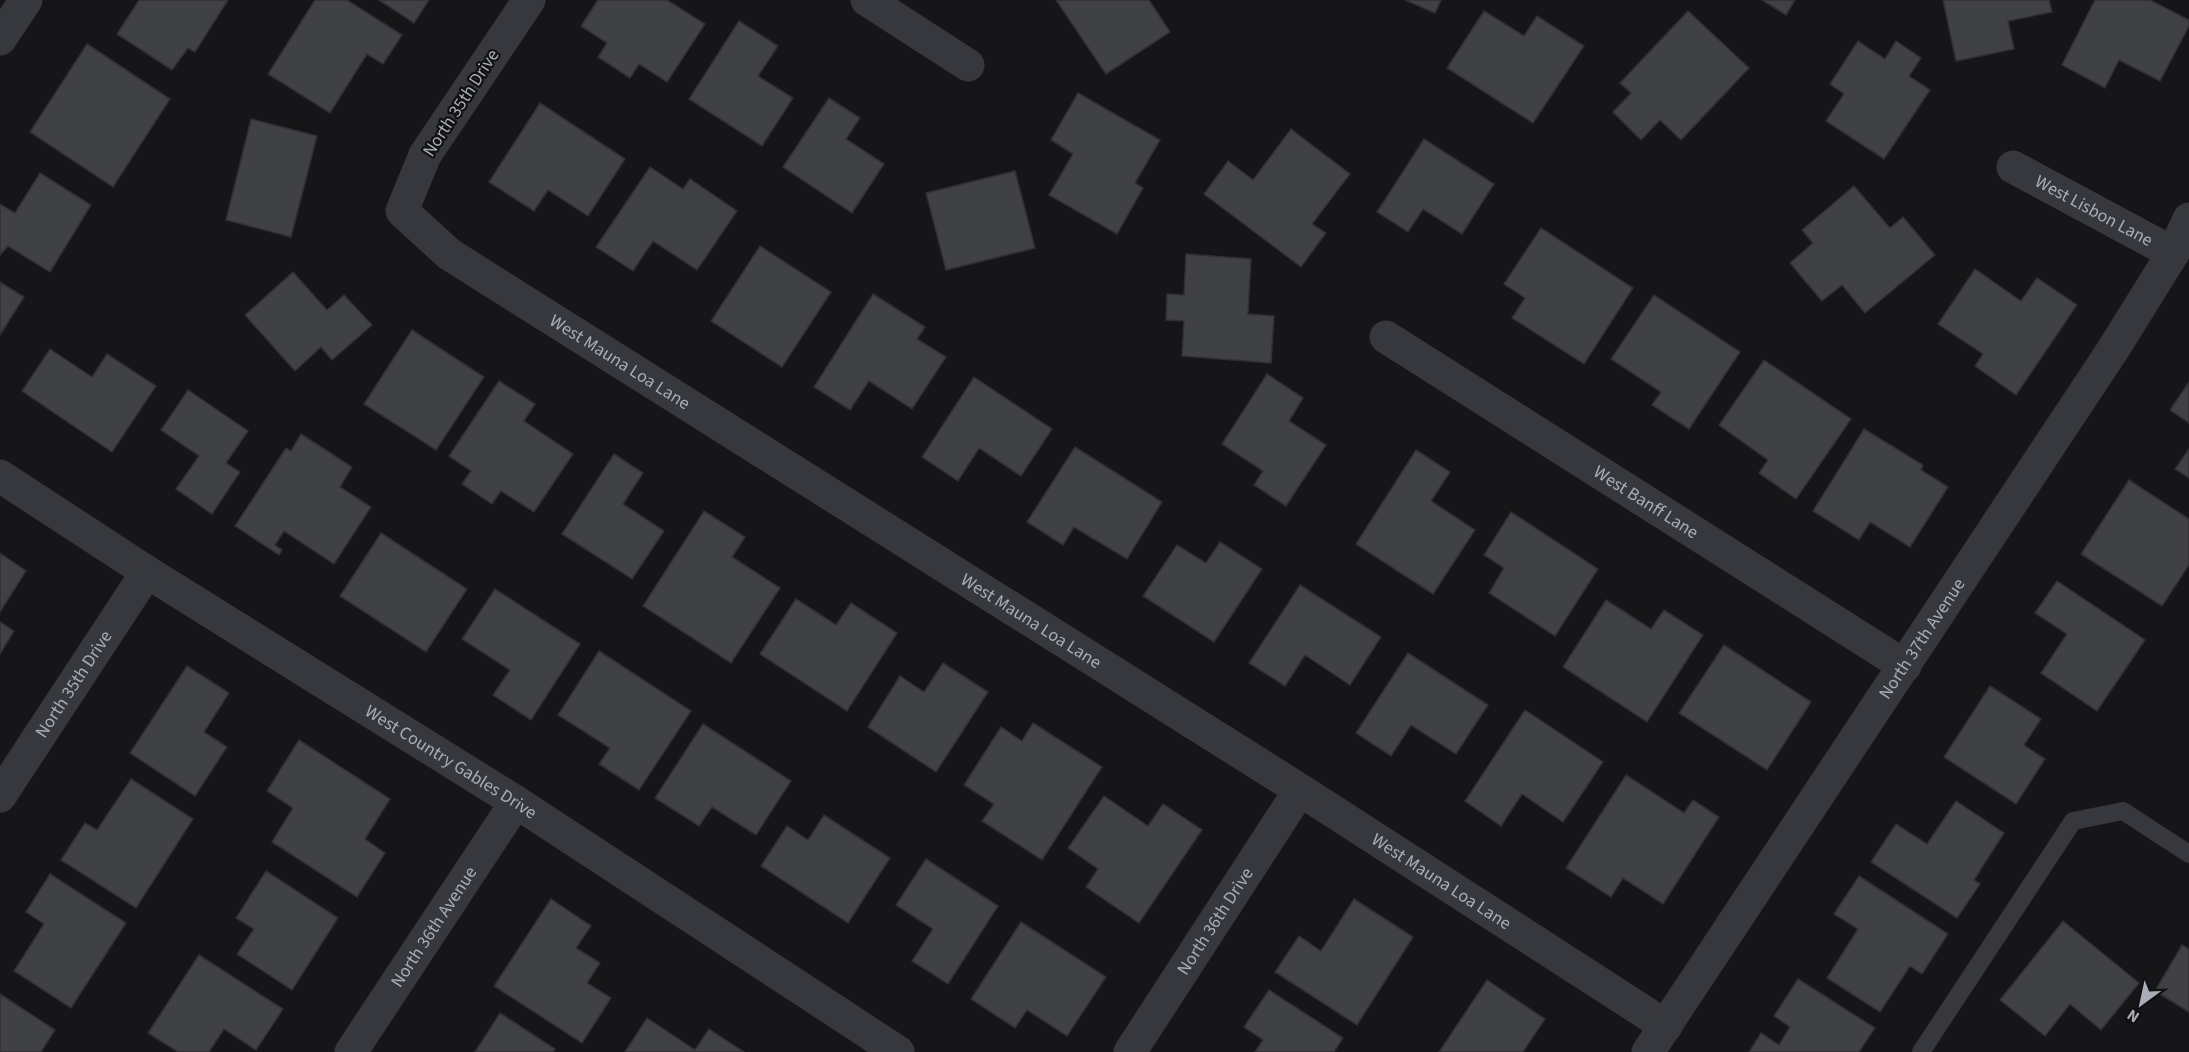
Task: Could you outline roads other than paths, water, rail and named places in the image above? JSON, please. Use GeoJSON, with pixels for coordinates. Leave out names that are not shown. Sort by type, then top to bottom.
{"type":"FeatureCollection","features":[{"type":"Feature","properties":{"kind":"street"},"geometry":{"type":"LineString","coordinates":[[0,39],[26,0]]}},
{"type":"Feature","properties":{"kind":"street","name":"North 35th Drive"},"geometry":{"type":"LineString","coordinates":[[402,211],[425,155],[528,0]]}},
{"type":"Feature","properties":{"kind":"street"},"geometry":{"type":"LineString","coordinates":[[867,0],[968,65]]}},
{"type":"Feature","properties":{"kind":"street","name":"West Lisbon Lane"},"geometry":{"type":"LineString","coordinates":[[2013,167],[2173,253]]}},
{"type":"Feature","properties":{"kind":"street","name":"West Mauna Loa Lane"},"geometry":{"type":"LineString","coordinates":[[402,211],[449,254],[1300,790],[1657,1039]]}},
{"type":"Feature","properties":{"kind":"street","name":"North 37th Avenue"},"geometry":{"type":"LineString","coordinates":[[1657,1039],[1905,666],[2173,253],[2189,219]]}},
{"type":"Feature","properties":{"kind":"street","name":"West Banff Lane"},"geometry":{"type":"LineString","coordinates":[[1386,337],[1905,666]]}},
{"type":"Feature","properties":{"kind":"street","name":"West Country Gables Drive"},"geometry":{"type":"LineString","coordinates":[[0,476],[147,572],[516,802],[898,1052]]}},
{"type":"Feature","properties":{"kind":"street","name":"North 35th Drive"},"geometry":{"type":"LineString","coordinates":[[0,796],[147,572]]}},
{"type":"Feature","properties":{"kind":"street","name":"North 36th Drive"},"geometry":{"type":"LineString","coordinates":[[1130,1052],[1300,790]]}},
{"type":"Feature","properties":{"kind":"street","name":"North 36th Avenue"},"geometry":{"type":"LineString","coordinates":[[351,1052],[516,802]]}},
{"type":"Feature","properties":{"kind":"lane"},"geometry":{"type":"LineString","coordinates":[[1921,1052],[2073,821],[2123,811],[2189,854]]}}]}
